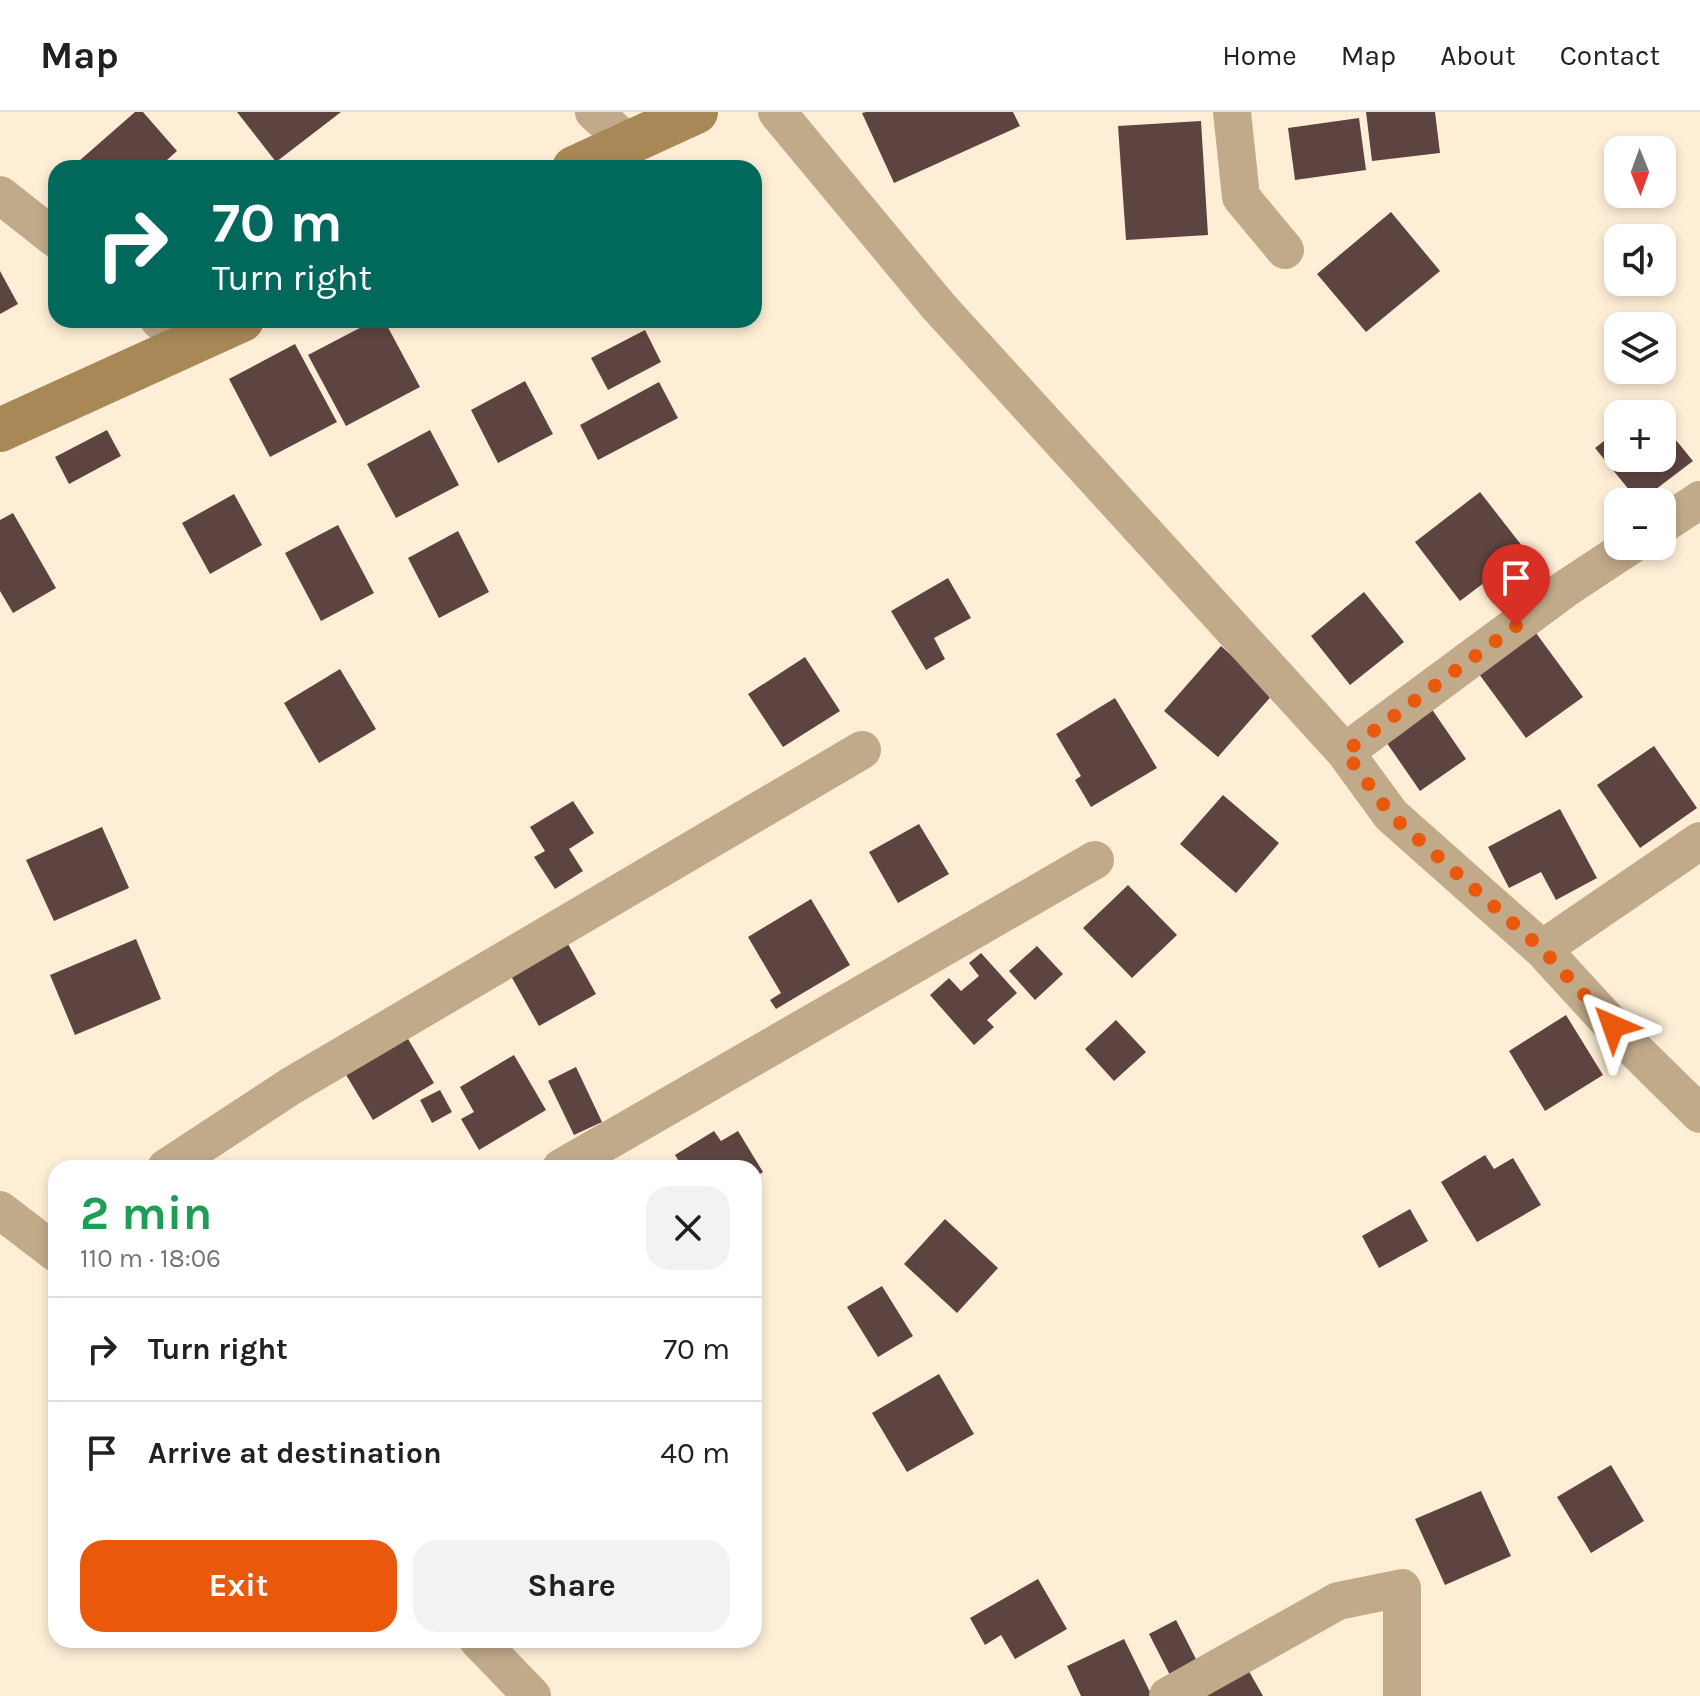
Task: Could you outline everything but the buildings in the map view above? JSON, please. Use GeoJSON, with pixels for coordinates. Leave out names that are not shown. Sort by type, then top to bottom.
{"type":"FeatureCollection","features":[{"type":"Feature","properties":{"kind":"street"},"geometry":{"type":"LineString","coordinates":[[594,112],[628,143]]}},
{"type":"Feature","properties":{"kind":"street"},"geometry":{"type":"LineString","coordinates":[[591,160],[696,112]]}},
{"type":"Feature","properties":{"kind":"street"},"geometry":{"type":"LineString","coordinates":[[777,112],[939,307],[1345,752],[1391,815],[1542,949],[1631,1046],[1700,1114]]}},
{"type":"Feature","properties":{"kind":"street"},"geometry":{"type":"LineString","coordinates":[[1232,112],[1241,197],[1285,250]]}},
{"type":"Feature","properties":{"kind":"street"},"geometry":{"type":"LineString","coordinates":[[0,195],[48,233]]}},
{"type":"Feature","properties":{"kind":"street"},"geometry":{"type":"LineString","coordinates":[[0,430],[174,332],[197,328]]}},
{"type":"Feature","properties":{"kind":"street"},"geometry":{"type":"LineString","coordinates":[[1676,516],[1700,500]]}},
{"type":"Feature","properties":{"kind":"street"},"geometry":{"type":"LineString","coordinates":[[1345,752],[1609,560]]}},
{"type":"Feature","properties":{"kind":"street"},"geometry":{"type":"LineString","coordinates":[[178,1160],[291,1086],[862,750]]}},
{"type":"Feature","properties":{"kind":"street"},"geometry":{"type":"LineString","coordinates":[[1542,949],[1700,841]]}},
{"type":"Feature","properties":{"kind":"street"},"geometry":{"type":"LineString","coordinates":[[575,1160],[1095,860]]}},
{"type":"Feature","properties":{"kind":"street"},"geometry":{"type":"LineString","coordinates":[[0,1210],[48,1243]]}},
{"type":"Feature","properties":{"kind":"street"},"geometry":{"type":"LineString","coordinates":[[1168,1696],[1338,1601],[1402,1588],[1402,1696]]}},
{"type":"Feature","properties":{"kind":"street"},"geometry":{"type":"LineString","coordinates":[[486,1648],[532,1696]]}},
{"type":"Feature","properties":{"kind":"route"},"geometry":{"type":"LineString","coordinates":[[1516,626],[1345,752],[1391,815],[1542,949],[1613,1026]]}}]}
